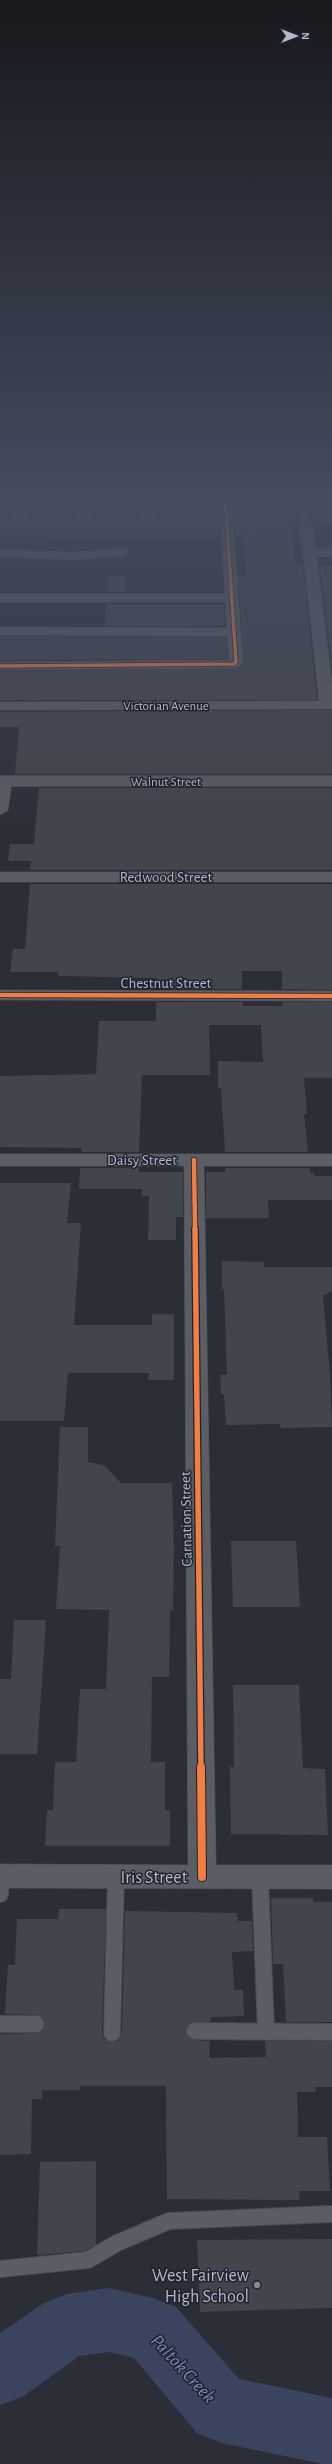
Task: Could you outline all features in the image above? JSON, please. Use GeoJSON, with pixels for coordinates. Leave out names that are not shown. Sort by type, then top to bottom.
{"type":"FeatureCollection","features":[{"type":"Feature","properties":{"kind":"street"},"geometry":{"type":"LineString","coordinates":[[0,666],[234,664],[233,608]]}},
{"type":"Feature","properties":{"kind":"street"},"geometry":{"type":"LineString","coordinates":[[317,608],[330,705]]}},
{"type":"Feature","properties":{"kind":"street"},"geometry":{"type":"LineString","coordinates":[[0,631],[234,632]]}},
{"type":"Feature","properties":{"kind":"street","name":"Victorian Avenue"},"geometry":{"type":"LineString","coordinates":[[0,706],[330,705]]}},
{"type":"Feature","properties":{"kind":"street"},"geometry":{"type":"LineString","coordinates":[[0,810],[2,781]]}},
{"type":"Feature","properties":{"kind":"street","name":"Walnut Street"},"geometry":{"type":"LineString","coordinates":[[2,781],[332,781]]}},
{"type":"Feature","properties":{"kind":"street","name":"Redwood Street"},"geometry":{"type":"LineString","coordinates":[[0,877],[332,877]]}},
{"type":"Feature","properties":{"kind":"street","name":"Chestnut Street"},"geometry":{"type":"LineString","coordinates":[[0,995],[332,996]]}},
{"type":"Feature","properties":{"kind":"street","name":"Daisy Street"},"geometry":{"type":"LineString","coordinates":[[0,1160],[332,1160]]}},
{"type":"Feature","properties":{"kind":"street","name":"Carnation Street"},"geometry":{"type":"LineString","coordinates":[[194,1160],[202,1877]]}},
{"type":"Feature","properties":{"kind":"street","name":"Iris Street"},"geometry":{"type":"LineString","coordinates":[[0,1882],[116,1877],[332,1877]]}},
{"type":"Feature","properties":{"kind":"lane"},"geometry":{"type":"LineString","coordinates":[[112,2033],[116,1877]]}},
{"type":"Feature","properties":{"kind":"lane"},"geometry":{"type":"LineString","coordinates":[[260,1877],[266,2032]]}},
{"type":"Feature","properties":{"kind":"lane"},"geometry":{"type":"LineString","coordinates":[[0,2024],[36,2024]]}},
{"type":"Feature","properties":{"kind":"lane"},"geometry":{"type":"LineString","coordinates":[[196,2032],[332,2032]]}},
{"type":"Feature","properties":{"kind":"lane"},"geometry":{"type":"LineString","coordinates":[[0,2269],[88,2260],[117,2243],[169,2221],[332,2214]]}},
{"type":"Feature","properties":{"kind":"building"},"geometry":{"type":"Polygon","coordinates":[[[106,608],[224,608],[225,626],[105,626],[106,608]]]}},
{"type":"Feature","properties":{"kind":"building"},"geometry":{"type":"Polygon","coordinates":[[[240,608],[307,608],[317,700],[0,700],[0,671],[240,668],[244,662],[240,608]]]}},
{"type":"Feature","properties":{"kind":"building"},"geometry":{"type":"Polygon","coordinates":[[[325,608],[332,608],[332,671],[325,608]]]}},
{"type":"Feature","properties":{"kind":"building"},"geometry":{"type":"Polygon","coordinates":[[[0,636],[226,637],[227,659],[0,660],[0,636]]]}},
{"type":"Feature","properties":{"kind":"building"},"geometry":{"type":"Polygon","coordinates":[[[332,710],[332,774],[15,774],[19,727],[0,727],[0,712],[332,710]]]}},
{"type":"Feature","properties":{"kind":"building"},"geometry":{"type":"Polygon","coordinates":[[[39,788],[332,788],[332,870],[30,870],[31,861],[8,861],[10,844],[34,844],[39,788]]]}},
{"type":"Feature","properties":{"kind":"building"},"geometry":{"type":"Polygon","coordinates":[[[30,884],[332,884],[332,990],[282,989],[282,971],[242,971],[242,989],[156,989],[156,978],[58,976],[58,972],[10,972],[13,949],[25,949],[30,884]]]}},
{"type":"Feature","properties":{"kind":"building"},"geometry":{"type":"Polygon","coordinates":[[[156,1002],[243,1002],[243,1006],[282,1006],[282,1002],[332,1002],[332,1078],[304,1078],[307,1114],[304,1114],[308,1152],[225,1152],[221,1088],[218,1088],[218,1061],[263,1062],[261,1025],[209,1025],[210,1075],[142,1075],[139,1152],[81,1152],[82,1148],[0,1147],[0,1076],[96,1074],[99,1021],[156,1021],[156,1002]]]}},
{"type":"Feature","properties":{"kind":"building"},"geometry":{"type":"Polygon","coordinates":[[[80,1168],[139,1168],[139,1172],[183,1172],[183,1217],[176,1217],[176,1240],[148,1240],[149,1196],[142,1196],[142,1189],[79,1189],[80,1168]]]}},
{"type":"Feature","properties":{"kind":"building"},"geometry":{"type":"Polygon","coordinates":[[[225,1168],[310,1168],[310,1173],[314,1173],[314,1176],[332,1176],[332,1200],[268,1200],[269,1218],[206,1218],[206,1172],[225,1172],[225,1168]]]}},
{"type":"Feature","properties":{"kind":"building"},"geometry":{"type":"Polygon","coordinates":[[[0,1183],[71,1183],[67,1223],[81,1223],[74,1325],[152,1325],[152,1314],[174,1314],[174,1380],[148,1380],[149,1373],[68,1373],[64,1421],[0,1421],[0,1183]]]}},
{"type":"Feature","properties":{"kind":"building"},"geometry":{"type":"Polygon","coordinates":[[[222,1261],[264,1262],[264,1267],[332,1267],[332,1291],[323,1296],[330,1376],[332,1427],[281,1428],[280,1424],[226,1425],[224,1394],[221,1394],[220,1375],[227,1375],[224,1289],[222,1289],[222,1261]]]}},
{"type":"Feature","properties":{"kind":"building"},"geometry":{"type":"Polygon","coordinates":[[[60,1427],[88,1427],[88,1462],[104,1465],[121,1483],[172,1483],[174,1547],[173,1610],[170,1610],[169,1677],[152,1677],[151,1762],[165,1762],[165,1810],[170,1810],[170,1846],[45,1846],[47,1810],[53,1810],[55,1762],[76,1762],[80,1689],[106,1689],[109,1610],[56,1609],[60,1546],[55,1546],[60,1427]]]}},
{"type":"Feature","properties":{"kind":"building"},"geometry":{"type":"Polygon","coordinates":[[[231,1541],[296,1541],[300,1607],[233,1607],[231,1541]]]}},
{"type":"Feature","properties":{"kind":"building"},"geometry":{"type":"Polygon","coordinates":[[[14,1620],[46,1620],[37,1754],[0,1754],[0,1679],[11,1679],[14,1620]]]}},
{"type":"Feature","properties":{"kind":"building"},"geometry":{"type":"Polygon","coordinates":[[[233,1685],[299,1685],[303,1768],[325,1769],[328,1835],[231,1834],[230,1767],[234,1767],[233,1685]]]}},
{"type":"Feature","properties":{"kind":"building"},"geometry":{"type":"Polygon","coordinates":[[[271,1898],[313,1898],[313,1902],[332,1902],[332,2022],[286,2022],[283,1964],[273,1964],[271,1898]]]}},
{"type":"Feature","properties":{"kind":"building"},"geometry":{"type":"Polygon","coordinates":[[[59,1909],[105,1909],[106,1911],[102,2033],[104,2038],[111,2042],[117,2041],[122,2033],[125,1911],[237,1913],[238,1921],[252,1921],[253,1951],[232,1952],[234,1990],[243,1990],[244,2016],[211,2017],[210,2022],[191,2023],[187,2027],[187,2035],[195,2040],[210,2041],[209,2058],[266,2057],[265,2041],[332,2041],[332,2087],[315,2087],[316,2092],[297,2092],[298,2137],[327,2137],[330,2191],[299,2191],[300,2200],[167,2199],[166,2086],[80,2086],[80,2090],[42,2090],[42,2099],[32,2099],[31,2154],[0,2155],[0,2034],[41,2032],[45,2024],[44,2019],[36,2015],[5,2014],[8,1965],[15,1965],[17,1919],[58,1919],[59,1909]]]}},
{"type":"Feature","properties":{"kind":"building"},"geometry":{"type":"Polygon","coordinates":[[[96,2161],[96,2245],[85,2251],[37,2255],[40,2162],[96,2161]]]}},
{"type":"Feature","properties":{"kind":"building"},"geometry":{"type":"Polygon","coordinates":[[[332,2239],[332,2308],[200,2312],[197,2240],[332,2239]]]}},
{"type":"Feature","properties":{"kind":"waterway","name":"Paltok Creek"},"geometry":{"type":"LineString","coordinates":[[0,2372],[67,2326],[109,2320],[153,2330],[221,2409],[332,2432]]}},
{"type":"Feature","properties":{"kind":"cycle path"},"geometry":{"type":"LineString","coordinates":[[0,666],[234,664],[236,662],[232,608]]}},
{"type":"Feature","properties":{"kind":"cycle path"},"geometry":{"type":"LineString","coordinates":[[0,995],[332,996]]}},
{"type":"Feature","properties":{"kind":"cycle path"},"geometry":{"type":"LineString","coordinates":[[194,1160],[202,1877]]}},
{"type":"Feature","properties":{"kind":"place","name":"West Fairview High School"},"geometry":{"type":"Point","coordinates":[257,2285]}}]}
